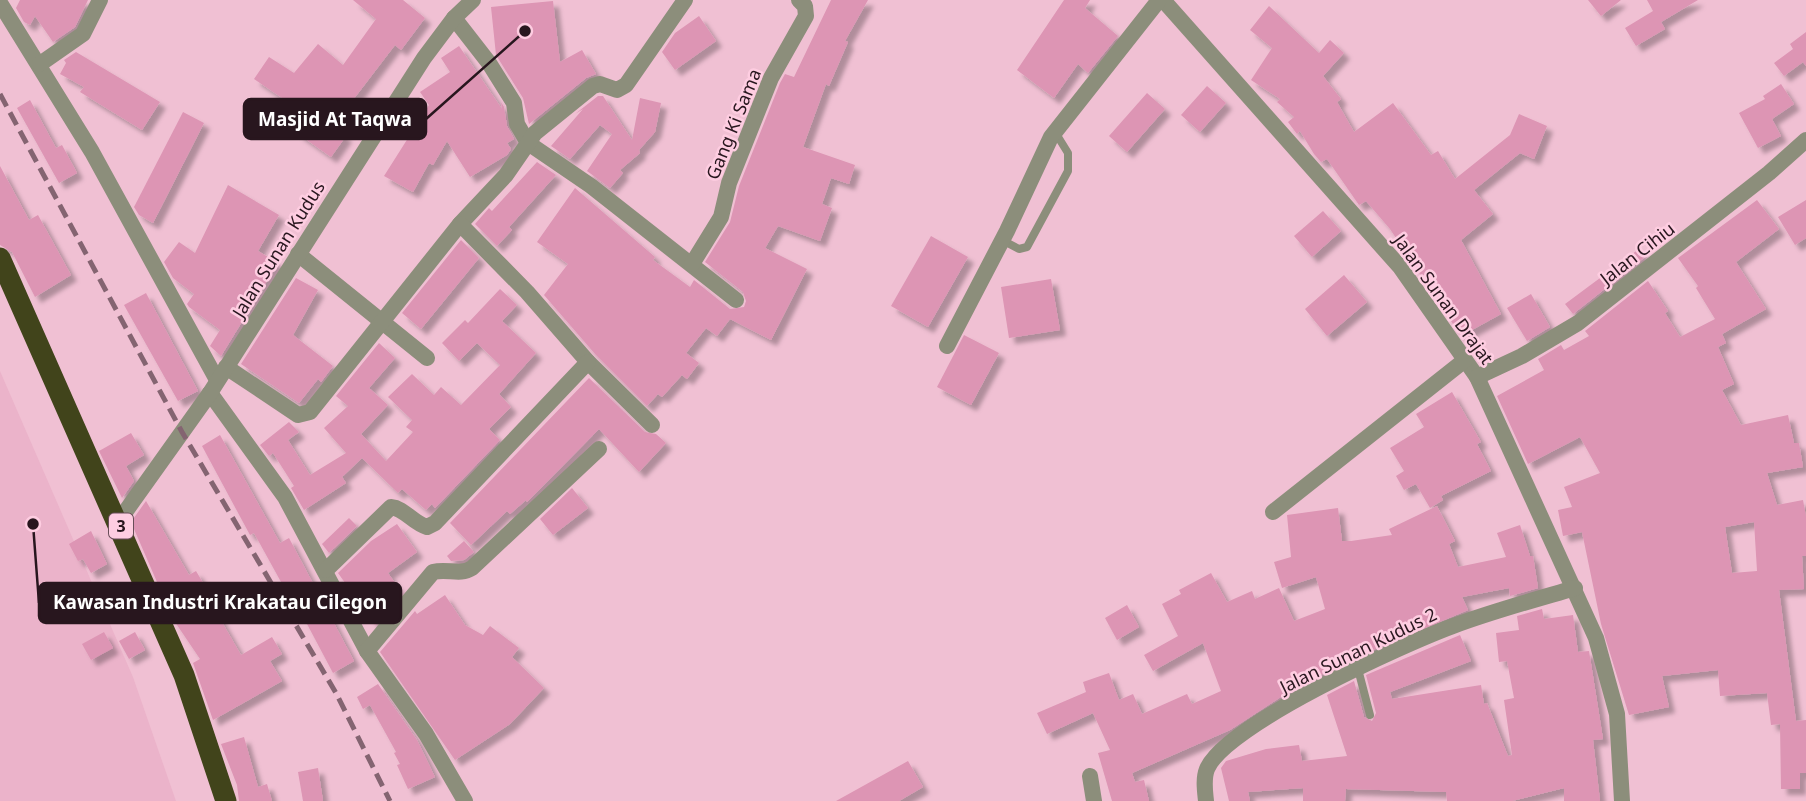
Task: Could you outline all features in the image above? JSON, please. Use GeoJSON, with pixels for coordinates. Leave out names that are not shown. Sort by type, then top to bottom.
{"type":"FeatureCollection","features":[{"type":"Feature","properties":{"kind":"highway","name":"3"},"geometry":{"type":"LineString","coordinates":[[0,258],[184,675],[226,801]]}},
{"type":"Feature","properties":{"kind":"street"},"geometry":{"type":"LineString","coordinates":[[40,64],[83,34],[100,0]]}},
{"type":"Feature","properties":{"kind":"street","name":"Jalan Sunan Kudus"},"geometry":{"type":"LineString","coordinates":[[118,522],[218,380],[424,58],[454,18],[474,0]]}},
{"type":"Feature","properties":{"kind":"street"},"geometry":{"type":"LineString","coordinates":[[218,380],[298,415],[304,415],[460,224],[506,175],[528,143],[548,121],[593,86],[600,84],[617,90],[626,85],[685,0]]}},
{"type":"Feature","properties":{"kind":"street","name":"Gang Ki Sama"},"geometry":{"type":"LineString","coordinates":[[692,264],[721,217],[729,183],[771,78],[806,16],[805,6],[799,0]]}},
{"type":"Feature","properties":{"kind":"street"},"geometry":{"type":"LineString","coordinates":[[947,346],[1055,132],[1161,0]]}},
{"type":"Feature","properties":{"kind":"street","name":"Jalan Sunan Drajat"},"geometry":{"type":"LineString","coordinates":[[1161,0],[1400,267],[1477,377],[1597,638],[1617,714],[1622,801]]}},
{"type":"Feature","properties":{"kind":"street"},"geometry":{"type":"LineString","coordinates":[[0,3],[92,152],[326,570],[367,651],[425,734],[466,801]]}},
{"type":"Feature","properties":{"kind":"street"},"geometry":{"type":"LineString","coordinates":[[454,18],[489,63],[514,103],[517,124],[528,143],[591,186],[736,300]]}},
{"type":"Feature","properties":{"kind":"street","name":"Jalan Cihiu"},"geometry":{"type":"LineString","coordinates":[[1477,377],[1578,323],[1769,173],[1806,140]]}},
{"type":"Feature","properties":{"kind":"street"},"geometry":{"type":"LineString","coordinates":[[460,224],[527,292],[588,362],[652,425]]}},
{"type":"Feature","properties":{"kind":"street"},"geometry":{"type":"LineString","coordinates":[[298,254],[427,358]]}},
{"type":"Feature","properties":{"kind":"street"},"geometry":{"type":"LineString","coordinates":[[1273,512],[1465,360]]}},
{"type":"Feature","properties":{"kind":"street"},"geometry":{"type":"LineString","coordinates":[[326,570],[391,507],[397,508],[418,525],[427,527],[435,523],[588,362]]}},
{"type":"Feature","properties":{"kind":"street"},"geometry":{"type":"LineString","coordinates":[[367,651],[433,572],[443,569],[461,573],[472,568],[599,449]]}},
{"type":"Feature","properties":{"kind":"street","name":"Jalan Sunan Kudus 2"},"geometry":{"type":"LineString","coordinates":[[1206,801],[1207,770],[1218,755],[1262,719],[1298,697],[1450,626],[1575,588]]}},
{"type":"Feature","properties":{"kind":"street"},"geometry":{"type":"LineString","coordinates":[[1090,776],[1094,801]]}},
{"type":"Feature","properties":{"kind":"lane"},"geometry":{"type":"LineString","coordinates":[[1002,240],[1019,249],[1027,247],[1068,171],[1068,153],[1055,132]]}},
{"type":"Feature","properties":{"kind":"lane"},"geometry":{"type":"LineString","coordinates":[[1358,669],[1370,715]]}},
{"type":"Feature","properties":{"kind":"shaded area"},"geometry":{"type":"Polygon","coordinates":[[[0,371],[133,677],[176,801],[0,801],[0,371]]]}},
{"type":"Feature","properties":{"kind":"building"},"geometry":{"type":"Polygon","coordinates":[[[20,0],[88,0],[75,27],[53,42],[35,16],[30,25],[24,22],[16,8],[20,0]]]}},
{"type":"Feature","properties":{"kind":"building"},"geometry":{"type":"Polygon","coordinates":[[[353,0],[403,0],[425,18],[401,50],[395,45],[333,126],[346,136],[331,157],[297,133],[309,116],[254,79],[269,57],[294,73],[318,44],[343,65],[376,19],[353,0]]]}},
{"type":"Feature","properties":{"kind":"building"},"geometry":{"type":"Polygon","coordinates":[[[831,0],[868,0],[845,41],[848,42],[829,86],[826,84],[803,147],[855,165],[849,184],[831,178],[822,204],[832,208],[820,241],[778,226],[765,248],[807,269],[771,340],[730,319],[717,336],[706,328],[686,353],[699,363],[687,379],[682,375],[662,397],[658,394],[647,406],[596,355],[544,295],[568,264],[537,242],[575,188],[655,257],[653,260],[690,287],[694,280],[730,309],[744,307],[746,301],[743,292],[705,262],[730,222],[739,186],[780,83],[785,74],[794,77],[831,0]]]}},
{"type":"Feature","properties":{"kind":"building"},"geometry":{"type":"Polygon","coordinates":[[[1064,0],[1090,0],[1085,8],[1118,36],[1088,73],[1078,64],[1054,98],[1017,70],[1064,0]]]}},
{"type":"Feature","properties":{"kind":"building"},"geometry":{"type":"Polygon","coordinates":[[[1588,0],[1621,0],[1601,16],[1588,0]]]}},
{"type":"Feature","properties":{"kind":"building"},"geometry":{"type":"Polygon","coordinates":[[[1647,0],[1698,0],[1661,22],[1665,29],[1636,46],[1625,28],[1653,11],[1647,0]]]}},
{"type":"Feature","properties":{"kind":"building"},"geometry":{"type":"Polygon","coordinates":[[[553,1],[560,62],[582,50],[596,74],[586,78],[529,124],[523,98],[496,55],[491,7],[553,1]]]}},
{"type":"Feature","properties":{"kind":"building"},"geometry":{"type":"Polygon","coordinates":[[[1269,6],[1319,53],[1330,40],[1344,53],[1323,76],[1341,99],[1337,102],[1354,132],[1393,103],[1431,155],[1438,151],[1455,179],[1510,135],[1519,114],[1547,126],[1534,159],[1520,153],[1474,190],[1493,214],[1461,240],[1501,314],[1461,336],[1390,229],[1366,201],[1359,205],[1327,159],[1321,162],[1300,131],[1297,134],[1288,122],[1294,117],[1277,102],[1280,99],[1251,80],[1272,48],[1250,30],[1269,6]]]}},
{"type":"Feature","properties":{"kind":"building"},"geometry":{"type":"Polygon","coordinates":[[[699,16],[716,41],[675,70],[662,52],[675,33],[699,16]]]}},
{"type":"Feature","properties":{"kind":"building"},"geometry":{"type":"Polygon","coordinates":[[[1806,32],[1806,66],[1803,62],[1784,76],[1774,63],[1793,49],[1790,44],[1806,32]]]}},
{"type":"Feature","properties":{"kind":"building"},"geometry":{"type":"Polygon","coordinates":[[[459,46],[502,109],[501,102],[504,107],[507,126],[514,139],[507,143],[511,149],[507,155],[470,177],[447,141],[433,165],[429,163],[413,192],[384,176],[429,105],[420,92],[450,72],[441,58],[459,46]]]}},
{"type":"Feature","properties":{"kind":"building"},"geometry":{"type":"Polygon","coordinates":[[[76,52],[160,102],[142,130],[80,92],[84,87],[60,74],[66,63],[64,60],[76,52]]]}},
{"type":"Feature","properties":{"kind":"building"},"geometry":{"type":"Polygon","coordinates":[[[1781,84],[1794,104],[1772,119],[1781,136],[1758,148],[1739,113],[1765,99],[1763,96],[1781,84]]]}},
{"type":"Feature","properties":{"kind":"building"},"geometry":{"type":"Polygon","coordinates":[[[1207,86],[1226,103],[1200,132],[1181,115],[1207,86]]]}},
{"type":"Feature","properties":{"kind":"building"},"geometry":{"type":"Polygon","coordinates":[[[1147,93],[1165,109],[1127,152],[1109,136],[1147,93]]]}},
{"type":"Feature","properties":{"kind":"building"},"geometry":{"type":"Polygon","coordinates":[[[598,96],[603,96],[632,140],[640,98],[661,103],[655,132],[639,150],[640,153],[620,170],[623,173],[610,188],[587,171],[612,134],[600,125],[570,159],[551,146],[583,109],[575,114],[598,96]]]}},
{"type":"Feature","properties":{"kind":"building"},"geometry":{"type":"Polygon","coordinates":[[[30,100],[56,148],[62,145],[77,173],[59,183],[17,108],[30,100]]]}},
{"type":"Feature","properties":{"kind":"building"},"geometry":{"type":"Polygon","coordinates":[[[183,112],[204,123],[153,223],[139,215],[134,207],[183,112]]]}},
{"type":"Feature","properties":{"kind":"building"},"geometry":{"type":"Polygon","coordinates":[[[537,162],[556,175],[509,227],[512,230],[497,246],[475,224],[489,208],[492,211],[537,162]]]}},
{"type":"Feature","properties":{"kind":"building"},"geometry":{"type":"Polygon","coordinates":[[[0,166],[29,220],[38,215],[71,275],[35,297],[12,252],[0,245],[0,166]]]}},
{"type":"Feature","properties":{"kind":"building"},"geometry":{"type":"Polygon","coordinates":[[[228,185],[279,215],[258,251],[278,263],[221,356],[210,346],[220,330],[189,307],[187,304],[194,294],[173,278],[164,262],[179,242],[195,253],[228,185]]]}},
{"type":"Feature","properties":{"kind":"building"},"geometry":{"type":"Polygon","coordinates":[[[1757,200],[1779,229],[1736,262],[1766,309],[1722,334],[1726,343],[1718,347],[1734,384],[1722,390],[1741,425],[1788,415],[1794,443],[1799,443],[1803,467],[1767,473],[1777,505],[1803,500],[1806,517],[1806,556],[1802,556],[1804,589],[1779,590],[1796,721],[1806,720],[1806,773],[1800,773],[1800,789],[1781,789],[1780,724],[1771,725],[1767,693],[1720,696],[1718,670],[1662,676],[1669,707],[1629,715],[1601,624],[1582,532],[1563,536],[1558,510],[1572,507],[1564,487],[1600,473],[1580,437],[1528,464],[1497,396],[1544,370],[1538,359],[1561,345],[1564,350],[1589,336],[1585,331],[1648,281],[1668,311],[1665,313],[1680,337],[1715,319],[1696,288],[1698,286],[1678,258],[1757,200]],[[1754,522],[1725,527],[1732,573],[1757,571],[1754,522]]]}},
{"type":"Feature","properties":{"kind":"building"},"geometry":{"type":"Polygon","coordinates":[[[1806,200],[1806,238],[1795,245],[1778,217],[1806,200]]]}},
{"type":"Feature","properties":{"kind":"building"},"geometry":{"type":"Polygon","coordinates":[[[1323,211],[1341,231],[1312,257],[1294,236],[1323,211]]]}},
{"type":"Feature","properties":{"kind":"building"},"geometry":{"type":"Polygon","coordinates":[[[931,236],[968,257],[928,327],[891,306],[931,236]]]}},
{"type":"Feature","properties":{"kind":"building"},"geometry":{"type":"Polygon","coordinates":[[[461,240],[479,258],[421,329],[402,313],[461,240]]]}},
{"type":"Feature","properties":{"kind":"building"},"geometry":{"type":"Polygon","coordinates":[[[1639,249],[1645,257],[1573,314],[1565,304],[1639,249]]]}},
{"type":"Feature","properties":{"kind":"building"},"geometry":{"type":"Polygon","coordinates":[[[1344,275],[1367,302],[1327,336],[1305,309],[1344,275]]]}},
{"type":"Feature","properties":{"kind":"building"},"geometry":{"type":"Polygon","coordinates":[[[296,278],[318,290],[293,335],[333,366],[321,382],[318,379],[299,403],[241,364],[296,278]]]}},
{"type":"Feature","properties":{"kind":"building"},"geometry":{"type":"Polygon","coordinates":[[[1051,279],[1060,330],[1009,338],[1001,287],[1051,279]]]}},
{"type":"Feature","properties":{"kind":"building"},"geometry":{"type":"Polygon","coordinates":[[[500,289],[517,305],[502,321],[536,353],[499,394],[511,407],[489,429],[500,440],[435,508],[432,504],[426,510],[402,489],[398,493],[362,458],[342,477],[346,483],[304,510],[291,488],[294,486],[273,453],[269,456],[260,445],[289,422],[299,432],[288,440],[310,475],[346,453],[324,428],[348,406],[336,396],[379,343],[395,358],[369,388],[388,405],[361,434],[386,461],[413,432],[406,427],[412,420],[388,397],[412,374],[434,395],[441,387],[461,405],[500,365],[477,343],[459,361],[442,343],[465,320],[468,323],[500,289]]]}},
{"type":"Feature","properties":{"kind":"building"},"geometry":{"type":"Polygon","coordinates":[[[146,293],[198,391],[178,401],[124,305],[146,293]]]}},
{"type":"Feature","properties":{"kind":"building"},"geometry":{"type":"Polygon","coordinates":[[[1531,294],[1550,327],[1527,341],[1507,308],[1531,294]]]}},
{"type":"Feature","properties":{"kind":"building"},"geometry":{"type":"Polygon","coordinates":[[[964,335],[999,353],[971,405],[937,387],[964,335]]]}},
{"type":"Feature","properties":{"kind":"building"},"geometry":{"type":"Polygon","coordinates":[[[589,378],[645,432],[656,434],[666,443],[639,472],[599,429],[527,502],[526,500],[510,514],[507,511],[471,545],[450,523],[589,378]]]}},
{"type":"Feature","properties":{"kind":"building"},"geometry":{"type":"Polygon","coordinates":[[[1452,392],[1481,442],[1477,444],[1491,471],[1441,496],[1443,500],[1430,508],[1416,484],[1404,490],[1396,476],[1404,471],[1390,448],[1424,427],[1416,414],[1452,392]]]}},
{"type":"Feature","properties":{"kind":"building"},"geometry":{"type":"Polygon","coordinates":[[[131,433],[144,455],[126,466],[134,481],[122,498],[99,451],[131,433]]]}},
{"type":"Feature","properties":{"kind":"building"},"geometry":{"type":"Polygon","coordinates":[[[220,435],[280,543],[289,538],[354,661],[333,673],[289,590],[286,591],[254,533],[250,535],[202,446],[220,435]]]}},
{"type":"Feature","properties":{"kind":"building"},"geometry":{"type":"Polygon","coordinates":[[[572,488],[588,508],[553,535],[540,519],[572,488]]]}},
{"type":"Feature","properties":{"kind":"building"},"geometry":{"type":"Polygon","coordinates":[[[146,501],[189,575],[196,571],[209,593],[211,592],[224,614],[219,617],[241,655],[272,637],[282,654],[270,661],[282,681],[213,720],[193,663],[200,659],[173,619],[131,522],[146,501]]]}},
{"type":"Feature","properties":{"kind":"building"},"geometry":{"type":"Polygon","coordinates":[[[1437,506],[1455,541],[1449,544],[1458,567],[1506,557],[1497,533],[1520,525],[1530,556],[1533,556],[1538,588],[1510,596],[1509,588],[1462,597],[1468,610],[1354,658],[1293,689],[1230,730],[1132,773],[1135,782],[1144,780],[1149,801],[1112,801],[1098,753],[1110,750],[1093,713],[1047,734],[1037,713],[1086,692],[1083,682],[1109,673],[1119,700],[1133,694],[1142,714],[1187,694],[1192,704],[1221,691],[1203,643],[1153,671],[1144,655],[1178,636],[1162,604],[1181,594],[1179,590],[1211,573],[1227,602],[1252,591],[1255,599],[1279,588],[1294,621],[1325,609],[1316,577],[1282,588],[1274,562],[1291,557],[1287,515],[1338,508],[1342,541],[1351,541],[1392,535],[1389,529],[1437,506]]]}},
{"type":"Feature","properties":{"kind":"building"},"geometry":{"type":"Polygon","coordinates":[[[349,518],[357,526],[329,553],[322,544],[349,518]]]}},
{"type":"Feature","properties":{"kind":"building"},"geometry":{"type":"Polygon","coordinates":[[[397,524],[417,552],[388,573],[402,593],[375,625],[338,573],[371,541],[397,524]]]}},
{"type":"Feature","properties":{"kind":"building"},"geometry":{"type":"Polygon","coordinates":[[[91,531],[107,564],[91,573],[83,559],[78,561],[69,544],[91,531]]]}},
{"type":"Feature","properties":{"kind":"building"},"geometry":{"type":"Polygon","coordinates":[[[464,541],[474,552],[464,560],[451,561],[447,556],[464,541]]]}},
{"type":"Feature","properties":{"kind":"building"},"geometry":{"type":"Polygon","coordinates":[[[445,595],[465,625],[483,635],[490,626],[519,648],[512,657],[544,688],[510,724],[455,760],[380,652],[415,611],[417,614],[445,595]]]}},
{"type":"Feature","properties":{"kind":"building"},"geometry":{"type":"Polygon","coordinates":[[[1127,605],[1139,627],[1117,640],[1105,618],[1127,605]]]}},
{"type":"Feature","properties":{"kind":"building"},"geometry":{"type":"Polygon","coordinates":[[[1542,609],[1544,619],[1573,615],[1578,652],[1589,651],[1603,739],[1593,740],[1600,801],[1564,801],[1564,788],[1512,801],[1447,801],[1446,792],[1346,789],[1345,801],[1303,801],[1303,788],[1248,792],[1250,801],[1229,801],[1221,768],[1226,761],[1266,749],[1299,745],[1302,761],[1347,756],[1327,695],[1354,681],[1364,717],[1372,721],[1376,713],[1366,675],[1460,635],[1471,661],[1390,692],[1392,699],[1481,685],[1484,704],[1487,703],[1508,756],[1512,755],[1504,700],[1514,698],[1507,661],[1499,662],[1496,633],[1519,630],[1517,616],[1542,609]]]}},
{"type":"Feature","properties":{"kind":"building"},"geometry":{"type":"Polygon","coordinates":[[[104,632],[113,648],[91,660],[82,644],[104,632]]]}},
{"type":"Feature","properties":{"kind":"building"},"geometry":{"type":"Polygon","coordinates":[[[135,632],[145,650],[129,659],[119,641],[135,632]]]}},
{"type":"Feature","properties":{"kind":"building"},"geometry":{"type":"Polygon","coordinates":[[[378,684],[417,740],[435,777],[408,789],[397,765],[400,764],[394,753],[396,752],[370,705],[363,709],[357,697],[378,684]]]}},
{"type":"Feature","properties":{"kind":"building"},"geometry":{"type":"Polygon","coordinates":[[[244,737],[258,787],[267,784],[272,801],[239,801],[237,785],[221,744],[244,737]]]}},
{"type":"Feature","properties":{"kind":"building"},"geometry":{"type":"Polygon","coordinates":[[[908,761],[923,787],[899,801],[836,801],[908,761]]]}},
{"type":"Feature","properties":{"kind":"building"},"geometry":{"type":"Polygon","coordinates":[[[318,768],[323,801],[303,801],[298,772],[318,768]]]}},
{"type":"Feature","properties":{"kind":"railway"},"geometry":{"type":"LineString","coordinates":[[0,94],[182,432],[336,693],[390,801]]}},
{"type":"Feature","properties":{"kind":"place","name":"Masjid At Taqwa"},"geometry":{"type":"Point","coordinates":[525,31]}},
{"type":"Feature","properties":{"kind":"place","name":"Kawasan Industri Krakatau Cilegon"},"geometry":{"type":"Point","coordinates":[33,524]}}]}
